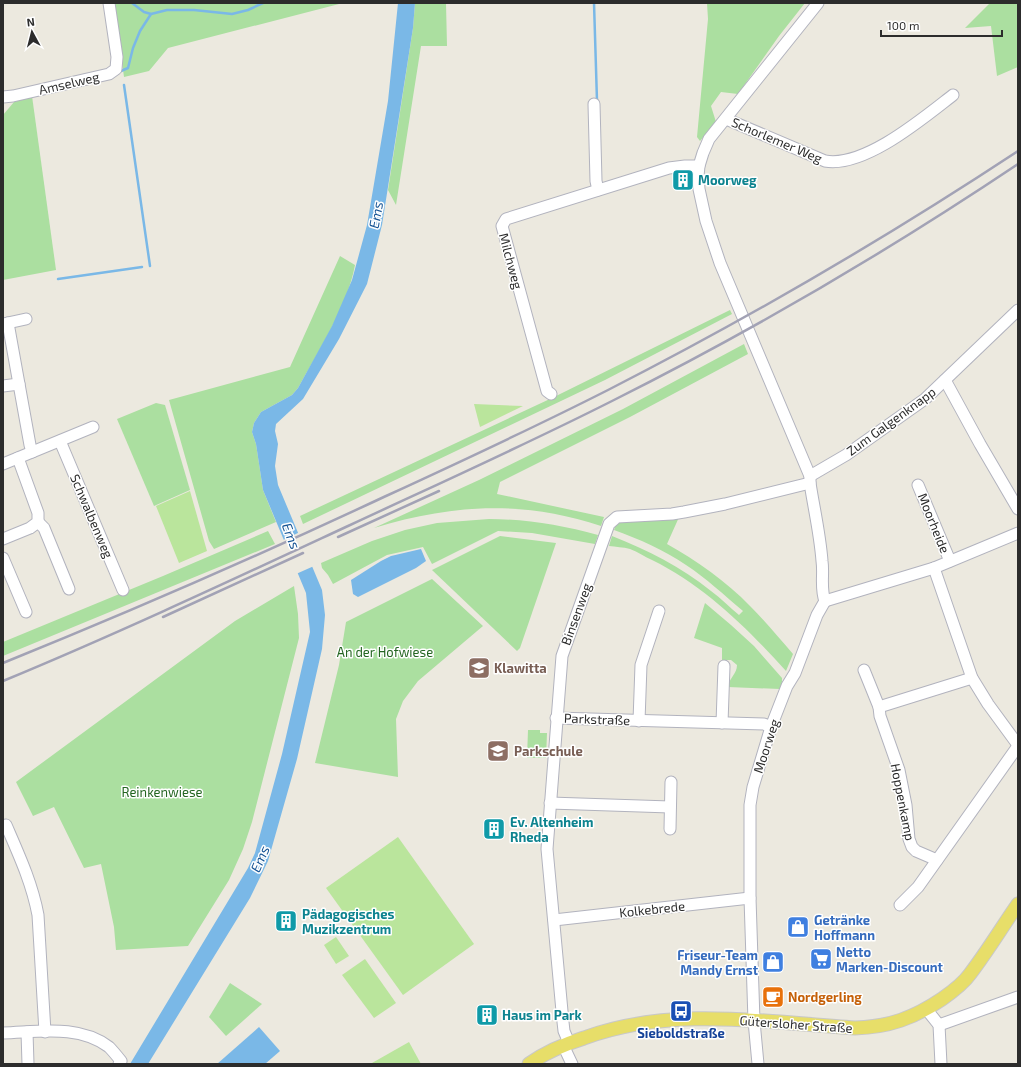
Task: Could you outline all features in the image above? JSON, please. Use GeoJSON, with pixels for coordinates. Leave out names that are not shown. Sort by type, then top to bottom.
{"type":"FeatureCollection","features":[{"type":"Feature","properties":{"kind":"main road","name":"Gütersloher Straße"},"geometry":{"type":"LineString","coordinates":[[529,1064],[566,1044],[598,1033],[633,1024],[660,1020],[704,1018],[818,1026],[867,1027],[895,1023],[926,1010],[950,994],[969,976],[1018,904]]}},
{"type":"Feature","properties":{"kind":"street","name":"Amselweg"},"geometry":{"type":"LineString","coordinates":[[3,97],[109,74],[116,69],[117,57],[108,3]]}},
{"type":"Feature","properties":{"kind":"street"},"geometry":{"type":"LineString","coordinates":[[818,3],[709,140],[702,153],[699,166],[700,189],[706,221],[720,263],[810,479],[820,539],[823,568],[822,594],[825,601],[934,568],[1018,533]]}},
{"type":"Feature","properties":{"kind":"street","name":"Schorlemer Weg"},"geometry":{"type":"LineString","coordinates":[[726,119],[825,161],[835,163],[849,160],[898,136],[953,95]]}},
{"type":"Feature","properties":{"kind":"street"},"geometry":{"type":"LineString","coordinates":[[594,104],[596,181],[598,190]]}},
{"type":"Feature","properties":{"kind":"street","name":"Milchweg"},"geometry":{"type":"LineString","coordinates":[[551,394],[547,391],[502,226],[506,219],[670,168],[699,166]]}},
{"type":"Feature","properties":{"kind":"street","name":"Zum Galgenknapp"},"geometry":{"type":"LineString","coordinates":[[810,479],[925,399],[1018,310]]}},
{"type":"Feature","properties":{"kind":"street"},"geometry":{"type":"LineString","coordinates":[[26,320],[5,323],[19,384],[32,452]]}},
{"type":"Feature","properties":{"kind":"street"},"geometry":{"type":"LineString","coordinates":[[945,380],[1018,509]]}},
{"type":"Feature","properties":{"kind":"street"},"geometry":{"type":"LineString","coordinates":[[3,386],[19,384]]}},
{"type":"Feature","properties":{"kind":"street"},"geometry":{"type":"LineString","coordinates":[[3,464],[92,427]]}},
{"type":"Feature","properties":{"kind":"street","name":"Schwalbenweg"},"geometry":{"type":"LineString","coordinates":[[60,441],[123,590]]}},
{"type":"Feature","properties":{"kind":"street"},"geometry":{"type":"LineString","coordinates":[[18,458],[38,513],[38,522],[44,528],[70,589]]}},
{"type":"Feature","properties":{"kind":"street","name":"Binsenweg"},"geometry":{"type":"LineString","coordinates":[[556,718],[562,656],[609,524],[617,516],[672,514],[684,512],[725,504],[810,479]]}},
{"type":"Feature","properties":{"kind":"street","name":"Moorheide"},"geometry":{"type":"LineString","coordinates":[[918,485],[950,561]]}},
{"type":"Feature","properties":{"kind":"street"},"geometry":{"type":"LineString","coordinates":[[3,539],[30,528],[38,522]]}},
{"type":"Feature","properties":{"kind":"street"},"geometry":{"type":"LineString","coordinates":[[3,558],[26,612]]}},
{"type":"Feature","properties":{"kind":"street"},"geometry":{"type":"LineString","coordinates":[[900,905],[918,887],[1018,746],[988,704],[972,678],[934,568]]}},
{"type":"Feature","properties":{"kind":"street","name":"Moorweg"},"geometry":{"type":"LineString","coordinates":[[758,1064],[754,1021],[750,898],[750,805],[753,787],[771,727],[787,686],[795,673],[817,615],[825,601]]}},
{"type":"Feature","properties":{"kind":"street"},"geometry":{"type":"LineString","coordinates":[[639,720],[641,665],[659,611]]}},
{"type":"Feature","properties":{"kind":"street"},"geometry":{"type":"LineString","coordinates":[[722,723],[724,666]]}},
{"type":"Feature","properties":{"kind":"street","name":"Hoppenkamp"},"geometry":{"type":"LineString","coordinates":[[864,670],[879,707],[880,716],[900,770],[906,805],[909,839],[912,847],[916,851],[937,860]]}},
{"type":"Feature","properties":{"kind":"street"},"geometry":{"type":"LineString","coordinates":[[879,707],[972,678]]}},
{"type":"Feature","properties":{"kind":"street","name":"Parkstraße"},"geometry":{"type":"LineString","coordinates":[[566,1044],[547,849],[556,718],[764,724],[771,727]]}},
{"type":"Feature","properties":{"kind":"street"},"geometry":{"type":"LineString","coordinates":[[670,829],[671,782]]}},
{"type":"Feature","properties":{"kind":"street"},"geometry":{"type":"LineString","coordinates":[[550,803],[670,807]]}},
{"type":"Feature","properties":{"kind":"street"},"geometry":{"type":"LineString","coordinates":[[3,827],[6,825],[27,874],[36,902],[40,938],[45,1032]]}},
{"type":"Feature","properties":{"kind":"street","name":"Kolkebrede"},"geometry":{"type":"LineString","coordinates":[[554,920],[750,898]]}},
{"type":"Feature","properties":{"kind":"street"},"geometry":{"type":"LineString","coordinates":[[939,1025],[1018,997]]}},
{"type":"Feature","properties":{"kind":"street"},"geometry":{"type":"LineString","coordinates":[[926,1010],[939,1025],[941,1064]]}},
{"type":"Feature","properties":{"kind":"street"},"geometry":{"type":"LineString","coordinates":[[3,1033],[68,1031],[83,1034],[96,1039],[110,1048],[120,1062]]}},
{"type":"Feature","properties":{"kind":"street"},"geometry":{"type":"LineString","coordinates":[[27,1032],[28,1064]]}},
{"type":"Feature","properties":{"kind":"street"},"geometry":{"type":"LineString","coordinates":[[566,1044],[572,1064]]}},
{"type":"Feature","properties":{"kind":"green space"},"geometry":{"type":"Polygon","coordinates":[[[114,3],[343,3],[168,48],[149,71],[124,77],[114,3]]]}},
{"type":"Feature","properties":{"kind":"green space"},"geometry":{"type":"Polygon","coordinates":[[[415,3],[446,3],[447,46],[421,46],[396,205],[388,190],[413,28],[415,3]]]}},
{"type":"Feature","properties":{"kind":"green space"},"geometry":{"type":"Polygon","coordinates":[[[707,3],[805,3],[779,36],[738,94],[721,92],[711,106],[716,122],[700,141],[697,137],[708,19],[707,3]]]}},
{"type":"Feature","properties":{"kind":"green space"},"geometry":{"type":"Polygon","coordinates":[[[989,4],[1018,4],[1018,67],[997,76],[991,26],[965,28],[989,4]]]}},
{"type":"Feature","properties":{"kind":"green space"},"geometry":{"type":"Polygon","coordinates":[[[32,96],[56,270],[3,280],[3,115],[14,102],[32,96]]]}},
{"type":"Feature","properties":{"kind":"green space"},"geometry":{"type":"Polygon","coordinates":[[[340,256],[355,265],[346,296],[323,344],[298,388],[292,395],[261,412],[254,423],[252,432],[256,444],[263,490],[276,522],[214,549],[209,541],[169,400],[290,367],[340,256]]]}},
{"type":"Feature","properties":{"kind":"green space"},"geometry":{"type":"Polygon","coordinates":[[[730,310],[732,314],[605,380],[303,524],[300,516],[552,398],[730,310]]]}},
{"type":"Feature","properties":{"kind":"green space"},"geometry":{"type":"Polygon","coordinates":[[[744,344],[748,354],[630,417],[500,482],[497,494],[604,517],[601,526],[544,512],[488,508],[431,514],[374,528],[479,480],[623,409],[744,344]]]}},
{"type":"Feature","properties":{"kind":"green space"},"geometry":{"type":"Polygon","coordinates":[[[156,403],[165,405],[190,490],[154,506],[117,419],[156,403]]]}},
{"type":"Feature","properties":{"kind":"green space"},"geometry":{"type":"Polygon","coordinates":[[[474,404],[523,406],[480,427],[474,404]]]}},
{"type":"Feature","properties":{"kind":"green space"},"geometry":{"type":"Polygon","coordinates":[[[190,491],[207,551],[179,563],[156,506],[190,491]]]}},
{"type":"Feature","properties":{"kind":"green space"},"geometry":{"type":"Polygon","coordinates":[[[680,515],[667,544],[700,564],[721,580],[741,597],[761,618],[793,654],[786,671],[756,639],[724,609],[690,582],[633,550],[609,546],[612,536],[664,560],[700,582],[739,615],[743,611],[708,581],[686,565],[651,545],[614,530],[618,520],[680,515]]]}},
{"type":"Feature","properties":{"kind":"green space"},"geometry":{"type":"Polygon","coordinates":[[[489,519],[544,523],[598,535],[595,544],[532,533],[498,531],[432,564],[423,547],[387,555],[333,584],[322,568],[321,563],[372,541],[405,530],[437,523],[489,519]]]}},
{"type":"Feature","properties":{"kind":"green space"},"geometry":{"type":"Polygon","coordinates":[[[268,531],[275,544],[3,656],[3,642],[268,531]]]}},
{"type":"Feature","properties":{"kind":"green space"},"geometry":{"type":"Polygon","coordinates":[[[500,536],[556,543],[520,648],[517,651],[432,570],[500,536]]]}},
{"type":"Feature","properties":{"kind":"green space","name":"An der Hofwiese"},"geometry":{"type":"Polygon","coordinates":[[[432,579],[483,626],[418,681],[403,701],[396,719],[398,777],[315,763],[339,665],[346,622],[432,579]]]}},
{"type":"Feature","properties":{"kind":"green space","name":"Reinkenwiese"},"geometry":{"type":"Polygon","coordinates":[[[294,586],[298,614],[299,638],[252,822],[243,849],[229,880],[188,946],[116,950],[114,927],[101,864],[84,868],[54,807],[33,816],[16,782],[235,621],[294,586]]]}},
{"type":"Feature","properties":{"kind":"green space"},"geometry":{"type":"Polygon","coordinates":[[[705,603],[754,646],[782,678],[780,689],[728,687],[736,671],[737,665],[731,660],[722,660],[722,648],[694,638],[705,603]]]}},
{"type":"Feature","properties":{"kind":"green space"},"geometry":{"type":"Polygon","coordinates":[[[528,730],[540,730],[540,733],[547,733],[546,758],[527,758],[528,730]]]}},
{"type":"Feature","properties":{"kind":"green space"},"geometry":{"type":"Polygon","coordinates":[[[398,837],[474,944],[403,995],[326,888],[398,837]]]}},
{"type":"Feature","properties":{"kind":"green space"},"geometry":{"type":"Polygon","coordinates":[[[336,937],[349,956],[336,964],[324,945],[336,937]]]}},
{"type":"Feature","properties":{"kind":"green space"},"geometry":{"type":"Polygon","coordinates":[[[365,959],[396,1003],[374,1018],[342,975],[365,959]]]}},
{"type":"Feature","properties":{"kind":"green space"},"geometry":{"type":"Polygon","coordinates":[[[230,983],[262,1004],[226,1036],[209,1017],[230,983]]]}},
{"type":"Feature","properties":{"kind":"green space"},"geometry":{"type":"Polygon","coordinates":[[[409,1042],[421,1064],[372,1063],[409,1042]]]}},
{"type":"Feature","properties":{"kind":"water","name":"Ems"},"geometry":{"type":"Polygon","coordinates":[[[398,3],[415,3],[413,28],[382,225],[367,284],[339,339],[303,399],[276,424],[275,431],[278,444],[275,466],[278,485],[322,590],[325,615],[322,649],[297,759],[268,861],[250,898],[148,1064],[130,1064],[248,868],[255,853],[282,754],[310,632],[306,593],[263,490],[256,444],[252,432],[254,423],[261,412],[292,395],[298,388],[332,326],[352,280],[367,225],[388,101],[398,3]]]}},
{"type":"Feature","properties":{"kind":"water"},"geometry":{"type":"Polygon","coordinates":[[[421,549],[426,561],[416,568],[358,597],[353,594],[351,580],[391,556],[421,549]]]}},
{"type":"Feature","properties":{"kind":"water"},"geometry":{"type":"Polygon","coordinates":[[[259,1027],[280,1051],[265,1064],[217,1064],[259,1027]]]}},
{"type":"Feature","properties":{"kind":"pier"},"geometry":{"type":"Polygon","coordinates":[[[300,532],[314,566],[296,574],[281,541],[300,532]]]}},
{"type":"Feature","properties":{"kind":"waterway"},"geometry":{"type":"LineString","coordinates":[[132,3],[144,12],[151,14],[167,10],[194,10],[232,14],[248,10],[263,3]]}},
{"type":"Feature","properties":{"kind":"waterway"},"geometry":{"type":"LineString","coordinates":[[594,3],[597,101]]}},
{"type":"Feature","properties":{"kind":"waterway"},"geometry":{"type":"LineString","coordinates":[[121,71],[128,68],[133,48],[140,31],[151,14]]}},
{"type":"Feature","properties":{"kind":"waterway"},"geometry":{"type":"LineString","coordinates":[[124,85],[150,266]]}},
{"type":"Feature","properties":{"kind":"waterway"},"geometry":{"type":"LineString","coordinates":[[58,279],[142,267]]}},
{"type":"Feature","properties":{"kind":"railway"},"geometry":{"type":"LineString","coordinates":[[3,663],[148,603],[291,540],[497,444],[608,390],[765,306],[918,215],[1018,151]]}},
{"type":"Feature","properties":{"kind":"railway"},"geometry":{"type":"LineString","coordinates":[[3,681],[219,586],[513,449],[612,401],[716,347],[819,289],[919,228],[1018,164]]}},
{"type":"Feature","properties":{"kind":"railway"},"geometry":{"type":"LineString","coordinates":[[338,537],[439,491]]}},
{"type":"Feature","properties":{"kind":"railway"},"geometry":{"type":"LineString","coordinates":[[163,617],[303,553]]}},
{"type":"Feature","properties":{"kind":"place","name":"Moorweg"},"geometry":{"type":"Point","coordinates":[683,180]}},
{"type":"Feature","properties":{"kind":"place","name":"Klawitta"},"geometry":{"type":"Point","coordinates":[479,668]}},
{"type":"Feature","properties":{"kind":"place","name":"Parkschule"},"geometry":{"type":"Point","coordinates":[498,751]}},
{"type":"Feature","properties":{"kind":"place","name":"Ev. Altenheim Rheda"},"geometry":{"type":"Point","coordinates":[494,829]}},
{"type":"Feature","properties":{"kind":"place","name":"Pädagogisches Muzikzentrum"},"geometry":{"type":"Point","coordinates":[286,921]}},
{"type":"Feature","properties":{"kind":"place","name":"Getränke Hoffmann"},"geometry":{"type":"Point","coordinates":[798,927]}},
{"type":"Feature","properties":{"kind":"place","name":"Netto Marken-Discount"},"geometry":{"type":"Point","coordinates":[821,959]}},
{"type":"Feature","properties":{"kind":"place","name":"Friseur-Team Mandy Ernst"},"geometry":{"type":"Point","coordinates":[773,962]}},
{"type":"Feature","properties":{"kind":"place","name":"Nordgerling"},"geometry":{"type":"Point","coordinates":[773,997]}},
{"type":"Feature","properties":{"kind":"place","name":"Sieboldstraße"},"geometry":{"type":"Point","coordinates":[681,1011]}},
{"type":"Feature","properties":{"kind":"place","name":"Haus im Park"},"geometry":{"type":"Point","coordinates":[487,1015]}}]}
